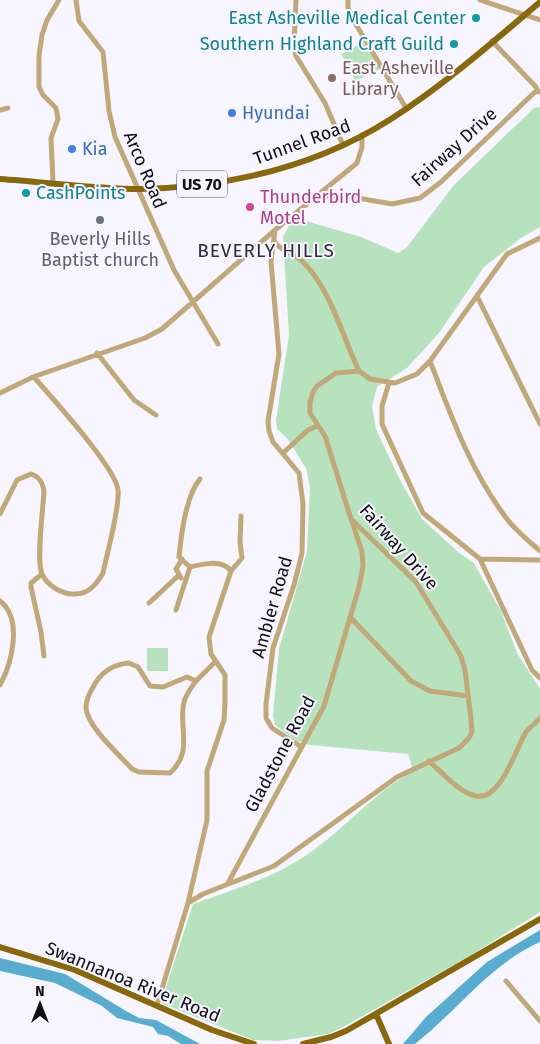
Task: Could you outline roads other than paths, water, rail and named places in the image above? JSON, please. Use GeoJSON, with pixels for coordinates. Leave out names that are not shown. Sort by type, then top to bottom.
{"type":"FeatureCollection","features":[{"type":"Feature","properties":{"kind":"main road","name":"Tunnel Road"},"geometry":{"type":"LineString","coordinates":[[0,179],[138,189],[236,180],[280,170],[362,136],[406,108],[492,42],[540,2]]}},
{"type":"Feature","properties":{"kind":"main road"},"geometry":{"type":"LineString","coordinates":[[303,1044],[331,1037],[376,1014],[540,919]]}},
{"type":"Feature","properties":{"kind":"main road","name":"Swannanoa River Road"},"geometry":{"type":"LineString","coordinates":[[0,947],[75,970],[226,1036],[254,1044]]}},
{"type":"Feature","properties":{"kind":"main road"},"geometry":{"type":"LineString","coordinates":[[376,1014],[388,1043]]}},
{"type":"Feature","properties":{"kind":"street"},"geometry":{"type":"LineString","coordinates":[[53,182],[51,138],[58,119],[56,108],[43,95],[39,87],[39,56],[42,35],[47,20],[59,0]]}},
{"type":"Feature","properties":{"kind":"street","name":"Arco Road"},"geometry":{"type":"LineString","coordinates":[[76,0],[79,21],[103,52],[112,127],[174,270],[218,344]]}},
{"type":"Feature","properties":{"kind":"street"},"geometry":{"type":"LineString","coordinates":[[296,0],[294,44],[296,56],[326,103],[343,145]]}},
{"type":"Feature","properties":{"kind":"street"},"geometry":{"type":"LineString","coordinates":[[480,0],[526,13],[540,20]]}},
{"type":"Feature","properties":{"kind":"street"},"geometry":{"type":"LineString","coordinates":[[347,1],[355,24],[406,108]]}},
{"type":"Feature","properties":{"kind":"street"},"geometry":{"type":"LineString","coordinates":[[492,42],[538,91]]}},
{"type":"Feature","properties":{"kind":"street","name":"Fairway Drive"},"geometry":{"type":"LineString","coordinates":[[318,196],[352,197],[392,204],[420,198],[441,182],[538,91]]}},
{"type":"Feature","properties":{"kind":"street"},"geometry":{"type":"LineString","coordinates":[[0,110],[8,108]]}},
{"type":"Feature","properties":{"kind":"street"},"geometry":{"type":"LineString","coordinates":[[0,393],[34,377],[154,334],[275,230],[357,163],[362,147],[362,136]]}},
{"type":"Feature","properties":{"kind":"street","name":"Ambler Road"},"geometry":{"type":"LineString","coordinates":[[275,230],[271,262],[279,354],[268,421],[273,442],[298,473],[302,483],[302,553],[294,585],[273,648],[266,718],[272,728],[300,746]]}},
{"type":"Feature","properties":{"kind":"street"},"geometry":{"type":"LineString","coordinates":[[274,241],[277,246],[302,262],[324,292],[338,318],[359,371],[370,379],[389,383],[408,379],[424,368],[507,254],[540,238]]}},
{"type":"Feature","properties":{"kind":"street"},"geometry":{"type":"LineString","coordinates":[[477,296],[540,424]]}},
{"type":"Feature","properties":{"kind":"street"},"geometry":{"type":"LineString","coordinates":[[97,354],[134,400],[156,415]]}},
{"type":"Feature","properties":{"kind":"street"},"geometry":{"type":"LineString","coordinates":[[430,361],[464,450],[473,466],[508,520],[540,552]]}},
{"type":"Feature","properties":{"kind":"street","name":"Fairway Drive"},"geometry":{"type":"LineString","coordinates":[[188,904],[203,894],[274,866],[396,777],[459,748],[469,738],[472,726],[465,670],[460,656],[424,592],[407,572],[351,519],[325,436],[310,413],[310,402],[317,386],[336,373],[359,371]]}},
{"type":"Feature","properties":{"kind":"street"},"geometry":{"type":"LineString","coordinates":[[0,514],[17,480],[31,474],[37,476],[43,484],[44,492],[40,561],[42,574],[53,587],[62,593],[75,594],[94,587],[103,573],[119,492],[114,474],[34,377]]}},
{"type":"Feature","properties":{"kind":"street"},"geometry":{"type":"LineString","coordinates":[[389,383],[382,406],[382,424],[423,513],[480,559],[532,670],[540,678]]}},
{"type":"Feature","properties":{"kind":"street"},"geometry":{"type":"LineString","coordinates":[[283,453],[308,430],[317,426]]}},
{"type":"Feature","properties":{"kind":"street"},"geometry":{"type":"LineString","coordinates":[[200,479],[194,486],[190,498],[179,557],[190,566],[219,564],[229,567],[231,570]]}},
{"type":"Feature","properties":{"kind":"street"},"geometry":{"type":"LineString","coordinates":[[157,1005],[188,904],[207,820],[207,771],[224,720],[225,675],[209,649],[209,637],[231,570],[242,558],[240,542],[241,516]]}},
{"type":"Feature","properties":{"kind":"street","name":"Gladstone Road"},"geometry":{"type":"LineString","coordinates":[[228,883],[300,746],[324,706],[359,586],[363,559],[358,535],[351,519]]}},
{"type":"Feature","properties":{"kind":"street"},"geometry":{"type":"LineString","coordinates":[[182,559],[176,569],[178,576],[186,581]]}},
{"type":"Feature","properties":{"kind":"street"},"geometry":{"type":"LineString","coordinates":[[480,559],[540,560]]}},
{"type":"Feature","properties":{"kind":"street"},"geometry":{"type":"LineString","coordinates":[[176,610],[190,566]]}},
{"type":"Feature","properties":{"kind":"street"},"geometry":{"type":"LineString","coordinates":[[42,574],[31,583],[30,588],[41,632],[44,656]]}},
{"type":"Feature","properties":{"kind":"street"},"geometry":{"type":"LineString","coordinates":[[149,603],[178,576]]}},
{"type":"Feature","properties":{"kind":"street"},"geometry":{"type":"LineString","coordinates":[[0,601],[10,612],[13,630],[8,670],[0,685]]}},
{"type":"Feature","properties":{"kind":"street"},"geometry":{"type":"LineString","coordinates":[[350,617],[411,681],[430,691],[468,696]]}},
{"type":"Feature","properties":{"kind":"street"},"geometry":{"type":"LineString","coordinates":[[196,681],[187,677],[156,688],[150,686],[135,665],[119,664],[98,678],[86,702],[87,715],[99,732],[132,769],[139,772],[170,773],[178,765],[184,747],[184,702],[196,681],[216,662]]}},
{"type":"Feature","properties":{"kind":"street"},"geometry":{"type":"LineString","coordinates":[[430,761],[462,789],[477,796],[489,794],[502,780],[527,732],[540,718]]}},
{"type":"Feature","properties":{"kind":"street"},"geometry":{"type":"LineString","coordinates":[[506,981],[540,1021]]}},
{"type":"Feature","properties":{"kind":"water"},"geometry":{"type":"Polygon","coordinates":[[[540,930],[540,942],[522,951],[490,975],[415,1044],[403,1044],[426,1017],[487,962],[540,930]]]}},
{"type":"Feature","properties":{"kind":"water"},"geometry":{"type":"Polygon","coordinates":[[[0,958],[65,974],[139,1018],[156,1020],[200,1044],[181,1044],[168,1036],[158,1034],[153,1027],[117,1018],[102,1006],[55,983],[0,971],[0,958]]]}},
{"type":"Feature","properties":{"kind":"place","name":"East Asheville Medical Center"},"geometry":{"type":"Point","coordinates":[476,18]}},
{"type":"Feature","properties":{"kind":"place","name":"Southern Highland Craft Guild"},"geometry":{"type":"Point","coordinates":[454,44]}},
{"type":"Feature","properties":{"kind":"place","name":"East Asheville Library"},"geometry":{"type":"Point","coordinates":[332,78]}},
{"type":"Feature","properties":{"kind":"place","name":"Hyundai"},"geometry":{"type":"Point","coordinates":[232,113]}},
{"type":"Feature","properties":{"kind":"place","name":"Kia"},"geometry":{"type":"Point","coordinates":[72,149]}},
{"type":"Feature","properties":{"kind":"place","name":"CashPoints"},"geometry":{"type":"Point","coordinates":[26,193]}},
{"type":"Feature","properties":{"kind":"place","name":"Thunderbird Motel"},"geometry":{"type":"Point","coordinates":[250,207]}},
{"type":"Feature","properties":{"kind":"place","name":"Beverly Hills Baptist church"},"geometry":{"type":"Point","coordinates":[100,220]}},
{"type":"Feature","properties":{"kind":"district","name":"BEVERLY HILLS"},"geometry":{"type":"Point","coordinates":[266,250]}}]}
